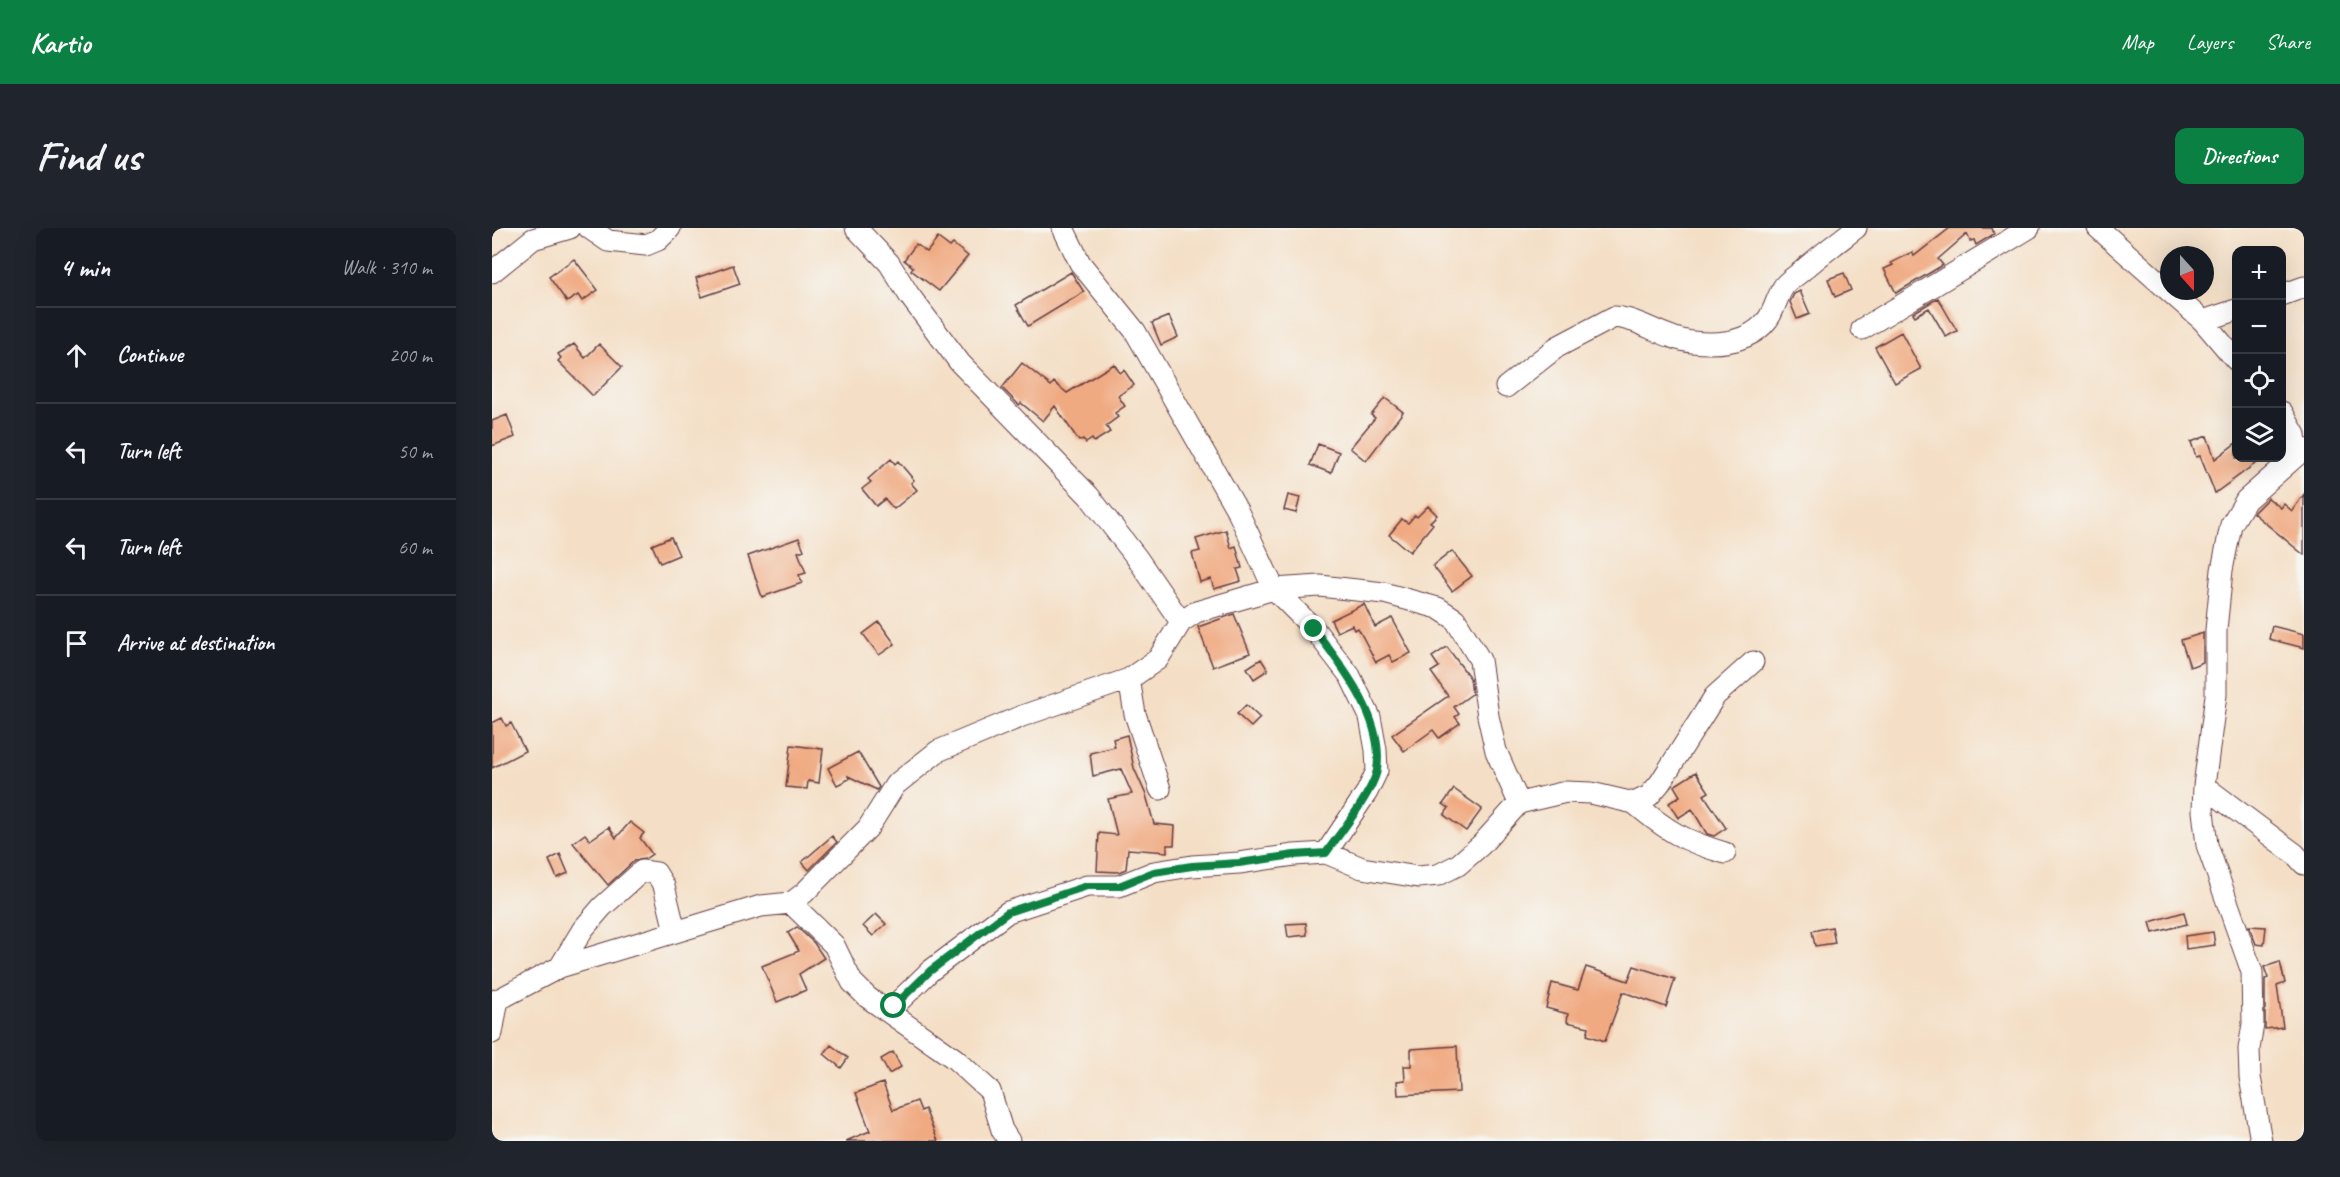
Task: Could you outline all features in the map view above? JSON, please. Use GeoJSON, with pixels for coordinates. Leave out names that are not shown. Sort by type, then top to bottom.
{"type":"FeatureCollection","features":[{"type":"Feature","properties":{"kind":"street"},"geometry":{"type":"LineString","coordinates":[[492,272],[533,239],[570,228]]}},
{"type":"Feature","properties":{"kind":"street"},"geometry":{"type":"LineString","coordinates":[[589,228],[608,241],[646,245],[658,240],[670,228]]}},
{"type":"Feature","properties":{"kind":"street"},"geometry":{"type":"LineString","coordinates":[[856,228],[889,263],[909,296],[960,363],[1089,496],[1137,558],[1181,622]]}},
{"type":"Feature","properties":{"kind":"street"},"geometry":{"type":"LineString","coordinates":[[1062,228],[1080,263],[1135,331],[1238,512],[1274,589],[1314,629],[1329,648],[1350,676],[1370,717],[1377,771],[1367,792],[1326,853]]}},
{"type":"Feature","properties":{"kind":"street"},"geometry":{"type":"LineString","coordinates":[[1506,387],[1557,347],[1614,317],[1623,318],[1672,339],[1692,342],[1726,343],[1746,336],[1758,330],[1768,318],[1784,286],[1819,255],[1856,228]]}},
{"type":"Feature","properties":{"kind":"street"},"geometry":{"type":"LineString","coordinates":[[1862,329],[2029,228]]}},
{"type":"Feature","properties":{"kind":"street"},"geometry":{"type":"LineString","coordinates":[[2098,228],[2160,283]]}},
{"type":"Feature","properties":{"kind":"street"},"geometry":{"type":"LineString","coordinates":[[2286,294],[2304,287]]}},
{"type":"Feature","properties":{"kind":"street"},"geometry":{"type":"LineString","coordinates":[[2179,300],[2203,321],[2232,355]]}},
{"type":"Feature","properties":{"kind":"street"},"geometry":{"type":"LineString","coordinates":[[2203,321],[2232,311]]}},
{"type":"Feature","properties":{"kind":"street"},"geometry":{"type":"LineString","coordinates":[[2261,1141],[2250,1077],[2249,1049],[2253,1024],[2252,972],[2208,844],[2203,811],[2216,695],[2216,630],[2230,525],[2246,500],[2301,452],[2286,419]]}},
{"type":"Feature","properties":{"kind":"street"},"geometry":{"type":"LineString","coordinates":[[492,1033],[495,1001],[560,967],[761,906],[790,903],[804,893],[868,828],[894,785],[938,751],[1022,716],[1129,679],[1158,659],[1181,622],[1196,612],[1274,589],[1320,586],[1384,593],[1438,608],[1455,619],[1480,660],[1488,716],[1496,751],[1519,803]]}},
{"type":"Feature","properties":{"kind":"street"},"geometry":{"type":"LineString","coordinates":[[1634,803],[1648,796],[1660,783],[1715,696],[1753,662]]}},
{"type":"Feature","properties":{"kind":"street"},"geometry":{"type":"LineString","coordinates":[[1129,679],[1135,714],[1160,789]]}},
{"type":"Feature","properties":{"kind":"street"},"geometry":{"type":"LineString","coordinates":[[2204,786],[2277,840],[2304,864]]}},
{"type":"Feature","properties":{"kind":"street"},"geometry":{"type":"LineString","coordinates":[[889,1011],[930,971],[1008,912],[1087,886],[1119,886],[1154,872],[1192,866],[1326,853],[1362,868],[1418,877],[1438,875],[1458,865],[1481,845],[1519,803],[1566,792],[1591,794],[1634,803],[1663,828],[1695,844],[1725,853]]}},
{"type":"Feature","properties":{"kind":"street"},"geometry":{"type":"LineString","coordinates":[[560,967],[583,929],[602,907],[642,871],[656,873],[664,886],[675,931]]}},
{"type":"Feature","properties":{"kind":"street"},"geometry":{"type":"LineString","coordinates":[[790,903],[834,945],[852,982],[867,997],[955,1059],[990,1091],[1004,1137]]}},
{"type":"Feature","properties":{"kind":"building"},"geometry":{"type":"Polygon","coordinates":[[[1950,228],[1992,228],[1994,234],[1976,245],[1974,240],[1970,241],[1967,234],[1938,259],[1943,265],[1896,293],[1884,269],[1912,252],[1914,256],[1950,228]]]}},
{"type":"Feature","properties":{"kind":"building"},"geometry":{"type":"Polygon","coordinates":[[[938,238],[950,247],[953,244],[968,256],[939,291],[911,270],[913,267],[904,260],[916,244],[927,252],[938,238]]]}},
{"type":"Feature","properties":{"kind":"building"},"geometry":{"type":"Polygon","coordinates":[[[574,259],[598,290],[582,301],[578,295],[567,302],[549,277],[574,259]]]}},
{"type":"Feature","properties":{"kind":"building"},"geometry":{"type":"Polygon","coordinates":[[[733,265],[740,284],[702,297],[696,278],[733,265]]]}},
{"type":"Feature","properties":{"kind":"building"},"geometry":{"type":"Polygon","coordinates":[[[1071,272],[1084,292],[1028,326],[1016,305],[1071,272]]]}},
{"type":"Feature","properties":{"kind":"building"},"geometry":{"type":"Polygon","coordinates":[[[1844,273],[1851,290],[1835,297],[1828,279],[1844,273]]]}},
{"type":"Feature","properties":{"kind":"building"},"geometry":{"type":"Polygon","coordinates":[[[1800,291],[1810,314],[1797,319],[1790,302],[1794,294],[1800,291]]]}},
{"type":"Feature","properties":{"kind":"building"},"geometry":{"type":"Polygon","coordinates":[[[1938,298],[1957,331],[1946,337],[1929,308],[1915,316],[1913,313],[1938,298]]]}},
{"type":"Feature","properties":{"kind":"building"},"geometry":{"type":"Polygon","coordinates":[[[1169,316],[1178,337],[1161,345],[1152,323],[1169,316]]]}},
{"type":"Feature","properties":{"kind":"building"},"geometry":{"type":"Polygon","coordinates":[[[1901,332],[1921,369],[1895,383],[1875,347],[1901,332]]]}},
{"type":"Feature","properties":{"kind":"building"},"geometry":{"type":"Polygon","coordinates":[[[574,344],[585,358],[599,344],[622,367],[593,396],[558,361],[561,358],[558,354],[574,344]]]}},
{"type":"Feature","properties":{"kind":"building"},"geometry":{"type":"Polygon","coordinates":[[[1022,363],[1051,386],[1054,382],[1067,393],[1114,364],[1120,373],[1124,370],[1134,385],[1118,396],[1125,406],[1115,413],[1118,417],[1106,426],[1110,432],[1094,442],[1092,439],[1086,443],[1083,439],[1079,441],[1055,406],[1043,421],[1021,403],[1019,405],[1002,388],[1022,363]]]}},
{"type":"Feature","properties":{"kind":"building"},"geometry":{"type":"Polygon","coordinates":[[[1385,398],[1403,412],[1366,461],[1350,448],[1375,418],[1371,415],[1385,398]]]}},
{"type":"Feature","properties":{"kind":"building"},"geometry":{"type":"Polygon","coordinates":[[[507,415],[515,437],[492,446],[492,421],[507,415]]]}},
{"type":"Feature","properties":{"kind":"building"},"geometry":{"type":"Polygon","coordinates":[[[2207,436],[2215,459],[2232,446],[2232,462],[2258,462],[2215,493],[2200,456],[2196,457],[2191,442],[2207,436]]]}},
{"type":"Feature","properties":{"kind":"building"},"geometry":{"type":"Polygon","coordinates":[[[1318,444],[1339,452],[1331,473],[1310,465],[1318,444]]]}},
{"type":"Feature","properties":{"kind":"building"},"geometry":{"type":"Polygon","coordinates":[[[891,459],[895,464],[898,461],[914,480],[911,483],[917,490],[894,509],[885,499],[876,506],[862,489],[871,482],[868,479],[891,459]]]}},
{"type":"Feature","properties":{"kind":"building"},"geometry":{"type":"Polygon","coordinates":[[[2304,494],[2304,555],[2253,513],[2268,498],[2281,508],[2284,504],[2292,511],[2304,494]]]}},
{"type":"Feature","properties":{"kind":"building"},"geometry":{"type":"Polygon","coordinates":[[[1288,495],[1300,498],[1296,513],[1284,510],[1288,495]]]}},
{"type":"Feature","properties":{"kind":"building"},"geometry":{"type":"Polygon","coordinates":[[[1428,506],[1437,515],[1430,522],[1433,524],[1410,552],[1389,535],[1402,519],[1408,523],[1428,506]]]}},
{"type":"Feature","properties":{"kind":"building"},"geometry":{"type":"Polygon","coordinates":[[[1226,530],[1231,548],[1236,546],[1242,568],[1237,569],[1241,581],[1214,589],[1211,579],[1200,582],[1192,553],[1200,551],[1196,539],[1226,530]]]}},
{"type":"Feature","properties":{"kind":"building"},"geometry":{"type":"Polygon","coordinates":[[[671,537],[679,555],[660,563],[652,545],[671,537]]]}},
{"type":"Feature","properties":{"kind":"building"},"geometry":{"type":"Polygon","coordinates":[[[799,538],[804,550],[798,552],[806,573],[799,575],[802,583],[762,597],[748,556],[799,538]]]}},
{"type":"Feature","properties":{"kind":"building"},"geometry":{"type":"Polygon","coordinates":[[[1452,551],[1472,576],[1452,591],[1433,566],[1452,551]]]}},
{"type":"Feature","properties":{"kind":"building"},"geometry":{"type":"Polygon","coordinates":[[[1364,604],[1375,627],[1392,618],[1411,653],[1393,662],[1389,655],[1376,662],[1358,628],[1354,630],[1352,625],[1337,632],[1331,620],[1364,604]]]}},
{"type":"Feature","properties":{"kind":"building"},"geometry":{"type":"Polygon","coordinates":[[[1234,614],[1250,653],[1213,667],[1198,627],[1234,614]]]}},
{"type":"Feature","properties":{"kind":"building"},"geometry":{"type":"Polygon","coordinates":[[[879,622],[895,644],[879,655],[863,634],[879,622]]]}},
{"type":"Feature","properties":{"kind":"building"},"geometry":{"type":"Polygon","coordinates":[[[2272,626],[2304,634],[2304,648],[2269,639],[2272,626]]]}},
{"type":"Feature","properties":{"kind":"building"},"geometry":{"type":"Polygon","coordinates":[[[2203,633],[2203,662],[2190,667],[2181,640],[2203,633]]]}},
{"type":"Feature","properties":{"kind":"building"},"geometry":{"type":"Polygon","coordinates":[[[1447,647],[1470,678],[1472,694],[1454,707],[1459,714],[1455,717],[1460,723],[1439,738],[1433,730],[1404,751],[1392,735],[1448,696],[1431,672],[1439,667],[1432,657],[1447,647]]]}},
{"type":"Feature","properties":{"kind":"building"},"geometry":{"type":"Polygon","coordinates":[[[1261,659],[1268,670],[1254,679],[1247,668],[1261,659]]]}},
{"type":"Feature","properties":{"kind":"building"},"geometry":{"type":"Polygon","coordinates":[[[1246,705],[1260,718],[1251,727],[1237,714],[1246,705]]]}},
{"type":"Feature","properties":{"kind":"building"},"geometry":{"type":"Polygon","coordinates":[[[502,718],[506,726],[511,723],[525,751],[492,768],[492,723],[502,718]]]}},
{"type":"Feature","properties":{"kind":"building"},"geometry":{"type":"Polygon","coordinates":[[[1127,735],[1134,768],[1146,795],[1154,824],[1175,826],[1174,845],[1167,845],[1167,852],[1128,849],[1126,869],[1119,872],[1097,871],[1099,833],[1117,835],[1108,799],[1132,794],[1121,769],[1093,776],[1090,753],[1115,747],[1113,739],[1127,735]]]}},
{"type":"Feature","properties":{"kind":"building"},"geometry":{"type":"Polygon","coordinates":[[[791,745],[823,749],[819,783],[808,781],[807,789],[786,787],[791,745]]]}},
{"type":"Feature","properties":{"kind":"building"},"geometry":{"type":"Polygon","coordinates":[[[858,752],[879,787],[877,790],[848,776],[849,779],[837,785],[828,768],[858,752]]]}},
{"type":"Feature","properties":{"kind":"building"},"geometry":{"type":"Polygon","coordinates":[[[1696,772],[1709,792],[1704,795],[1726,828],[1714,836],[1707,834],[1692,809],[1678,818],[1669,803],[1680,796],[1674,786],[1696,772]]]}},
{"type":"Feature","properties":{"kind":"building"},"geometry":{"type":"Polygon","coordinates":[[[1454,789],[1482,809],[1466,831],[1444,815],[1449,808],[1443,804],[1454,789]]]}},
{"type":"Feature","properties":{"kind":"building"},"geometry":{"type":"Polygon","coordinates":[[[630,822],[644,833],[640,838],[652,854],[645,859],[634,861],[608,885],[573,843],[585,834],[590,840],[609,827],[616,838],[630,822]]]}},
{"type":"Feature","properties":{"kind":"building"},"geometry":{"type":"Polygon","coordinates":[[[832,836],[837,842],[809,870],[802,862],[832,836]]]}},
{"type":"Feature","properties":{"kind":"building"},"geometry":{"type":"Polygon","coordinates":[[[560,854],[568,873],[557,878],[549,860],[560,854]]]}},
{"type":"Feature","properties":{"kind":"building"},"geometry":{"type":"Polygon","coordinates":[[[2184,912],[2187,924],[2153,933],[2150,922],[2184,912]]]}},
{"type":"Feature","properties":{"kind":"building"},"geometry":{"type":"Polygon","coordinates":[[[876,914],[886,924],[873,936],[863,926],[876,914]]]}},
{"type":"Feature","properties":{"kind":"building"},"geometry":{"type":"Polygon","coordinates":[[[1306,923],[1307,935],[1288,937],[1286,924],[1306,923]]]}},
{"type":"Feature","properties":{"kind":"building"},"geometry":{"type":"Polygon","coordinates":[[[2249,926],[2266,927],[2264,945],[2256,944],[2249,926]]]}},
{"type":"Feature","properties":{"kind":"building"},"geometry":{"type":"Polygon","coordinates":[[[797,927],[814,943],[824,958],[799,974],[806,990],[777,1002],[762,966],[799,951],[788,933],[797,927]]]}},
{"type":"Feature","properties":{"kind":"building"},"geometry":{"type":"Polygon","coordinates":[[[1832,927],[1835,943],[1815,946],[1812,931],[1832,927]]]}},
{"type":"Feature","properties":{"kind":"building"},"geometry":{"type":"Polygon","coordinates":[[[2213,932],[2215,945],[2186,949],[2185,936],[2213,932]]]}},
{"type":"Feature","properties":{"kind":"building"},"geometry":{"type":"Polygon","coordinates":[[[2280,962],[2285,983],[2277,986],[2283,1027],[2265,1029],[2265,979],[2268,978],[2264,967],[2280,962]]]}},
{"type":"Feature","properties":{"kind":"building"},"geometry":{"type":"Polygon","coordinates":[[[1634,966],[1675,979],[1666,1007],[1623,992],[1605,1041],[1587,1035],[1589,1027],[1567,1022],[1568,1014],[1546,1008],[1552,983],[1578,990],[1586,967],[1628,981],[1634,966]]]}},
{"type":"Feature","properties":{"kind":"building"},"geometry":{"type":"Polygon","coordinates":[[[831,1045],[848,1058],[841,1068],[824,1054],[831,1045]]]}},
{"type":"Feature","properties":{"kind":"building"},"geometry":{"type":"Polygon","coordinates":[[[1457,1046],[1459,1092],[1398,1095],[1397,1081],[1405,1080],[1404,1066],[1411,1066],[1411,1049],[1457,1046]]]}},
{"type":"Feature","properties":{"kind":"building"},"geometry":{"type":"Polygon","coordinates":[[[893,1052],[901,1067],[889,1074],[881,1059],[893,1052]]]}},
{"type":"Feature","properties":{"kind":"building"},"geometry":{"type":"Polygon","coordinates":[[[883,1083],[893,1110],[917,1101],[921,1111],[925,1109],[938,1141],[846,1141],[870,1131],[856,1093],[883,1083]]]}},
{"type":"Feature","properties":{"kind":"route"},"geometry":{"type":"LineString","coordinates":[[894,1006],[930,971],[1008,912],[1087,886],[1119,886],[1154,872],[1326,853],[1367,792],[1377,771],[1376,750],[1370,717],[1350,676],[1314,629]]}}]}
